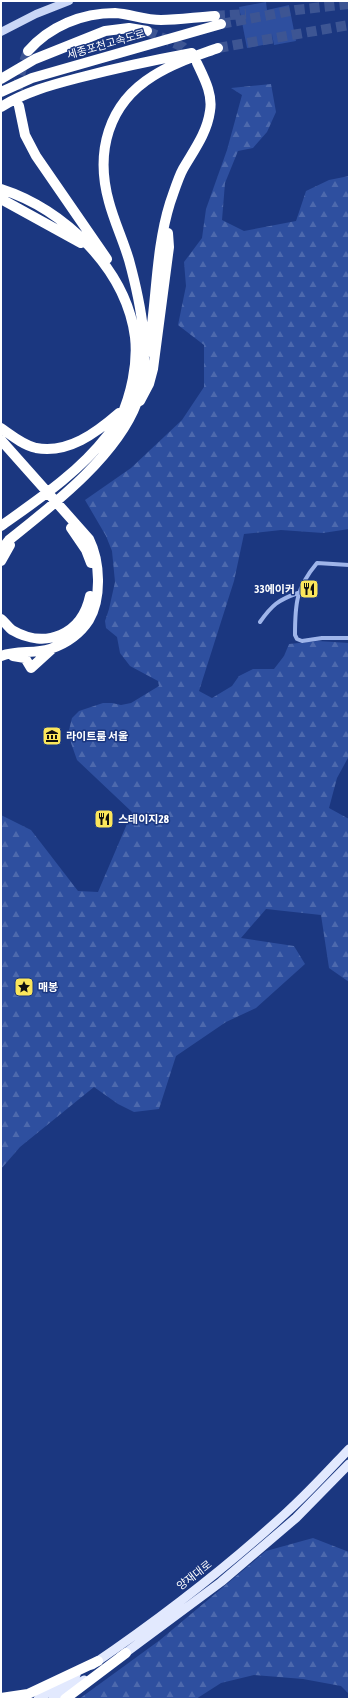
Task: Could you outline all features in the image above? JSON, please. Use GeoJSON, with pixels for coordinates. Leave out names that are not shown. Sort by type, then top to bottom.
{"type":"FeatureCollection","features":[{"type":"Feature","properties":{"kind":"highway","name":"세종포천고속도로"},"geometry":{"type":"LineString","coordinates":[[1,92],[32,78],[218,20],[160,20],[115,13],[86,17],[62,25],[47,33],[28,51]]}},
{"type":"Feature","properties":{"kind":"highway"},"geometry":{"type":"LineString","coordinates":[[1,79],[35,59],[105,32],[129,28],[147,31]]}},
{"type":"Feature","properties":{"kind":"highway"},"geometry":{"type":"LineString","coordinates":[[1,107],[26,94],[57,84],[162,58],[218,48],[165,69],[136,89],[117,112],[110,125],[104,148],[102,164],[104,183],[109,203],[128,259],[139,304],[144,351],[142,378]]}},
{"type":"Feature","properties":{"kind":"highway"},"geometry":{"type":"LineString","coordinates":[[1,550],[18,533],[90,471],[117,438],[142,378],[151,333],[157,274],[170,203],[183,170],[204,134],[210,111],[209,91],[196,63]]}},
{"type":"Feature","properties":{"kind":"highway"},"geometry":{"type":"LineString","coordinates":[[1,428],[16,439],[35,448],[56,449],[78,442],[97,432],[128,411],[135,351],[135,336],[128,309],[108,259],[36,156],[25,135],[18,106]]}},
{"type":"Feature","properties":{"kind":"highway"},"geometry":{"type":"LineString","coordinates":[[1,189],[13,193],[50,212],[65,222],[94,251],[120,289]]}},
{"type":"Feature","properties":{"kind":"highway"},"geometry":{"type":"LineString","coordinates":[[1,198],[94,251]]}},
{"type":"Feature","properties":{"kind":"highway"},"geometry":{"type":"LineString","coordinates":[[1,526],[74,472],[106,437],[119,420],[145,393],[153,369],[169,247],[166,220]]}},
{"type":"Feature","properties":{"kind":"highway"},"geometry":{"type":"LineString","coordinates":[[1,440],[40,489]]}},
{"type":"Feature","properties":{"kind":"highway"},"geometry":{"type":"LineString","coordinates":[[1,449],[66,518],[89,539],[98,570],[98,587],[89,619],[78,634],[63,644],[49,650],[2,656]]}},
{"type":"Feature","properties":{"kind":"highway"},"geometry":{"type":"LineString","coordinates":[[1,619],[16,632],[26,636],[42,638],[56,637],[67,632],[77,624],[84,612],[90,593],[92,574],[90,561],[86,550],[66,518]]}},
{"type":"Feature","properties":{"kind":"highway"},"geometry":{"type":"LineString","coordinates":[[1,561],[18,533]]}},
{"type":"Feature","properties":{"kind":"highway"},"geometry":{"type":"LineString","coordinates":[[2,656],[18,656],[25,658],[31,668],[55,647]]}},
{"type":"Feature","properties":{"kind":"highway"},"geometry":{"type":"LineString","coordinates":[[65,1699],[126,1653]]}},
{"type":"Feature","properties":{"kind":"highway"},"geometry":{"type":"LineString","coordinates":[[1,1698],[28,1694],[98,1661]]}},
{"type":"Feature","properties":{"kind":"main road"},"geometry":{"type":"LineString","coordinates":[[1,32],[36,14],[69,1]]}},
{"type":"Feature","properties":{"kind":"main road","name":"양재대로"},"geometry":{"type":"LineString","coordinates":[[38,1699],[139,1633],[207,1581],[288,1511],[349,1449]]}},
{"type":"Feature","properties":{"kind":"main road","name":"양재대로"},"geometry":{"type":"LineString","coordinates":[[53,1699],[126,1653],[221,1582],[296,1518],[349,1464]]}},
{"type":"Feature","properties":{"kind":"street"},"geometry":{"type":"LineString","coordinates":[[349,565],[317,563],[309,572],[298,593],[295,613],[295,635],[297,639],[302,641],[322,638],[349,638]]}},
{"type":"Feature","properties":{"kind":"street"},"geometry":{"type":"LineString","coordinates":[[260,622],[274,605],[283,598],[298,593]]}},
{"type":"Feature","properties":{"kind":"green space"},"geometry":{"type":"Polygon","coordinates":[[[266,2],[267,10],[289,5],[296,41],[274,45],[272,34],[273,43],[247,48],[239,7],[266,2]]]}},
{"type":"Feature","properties":{"kind":"green space"},"geometry":{"type":"Polygon","coordinates":[[[271,84],[276,112],[267,132],[253,148],[238,151],[225,183],[222,220],[244,231],[296,221],[306,191],[329,180],[349,176],[349,529],[323,533],[281,530],[244,534],[234,581],[199,691],[212,698],[232,686],[239,676],[253,669],[274,669],[284,656],[289,644],[318,641],[349,643],[349,756],[337,778],[329,808],[349,819],[349,982],[329,968],[321,915],[266,909],[241,938],[294,946],[305,964],[256,1008],[226,1022],[176,1056],[159,1109],[134,1112],[118,1104],[94,1087],[20,1147],[1,1169],[1,815],[31,830],[78,891],[98,892],[132,812],[77,760],[71,743],[69,730],[72,718],[79,711],[103,703],[121,705],[131,703],[159,686],[158,681],[130,666],[120,653],[117,637],[106,628],[105,621],[115,582],[112,551],[106,536],[85,500],[131,468],[182,420],[204,387],[204,345],[178,325],[186,286],[184,262],[202,238],[206,209],[227,150],[242,95],[231,88],[271,84]]]}},
{"type":"Feature","properties":{"kind":"green space"},"geometry":{"type":"Polygon","coordinates":[[[313,1538],[349,1552],[349,1694],[341,1686],[303,1679],[254,1675],[221,1683],[196,1699],[79,1699],[160,1640],[266,1551],[313,1538]]]}},
{"type":"Feature","properties":{"kind":"tunnel"},"geometry":{"type":"LineString","coordinates":[[221,24],[296,10],[349,4]]}},
{"type":"Feature","properties":{"kind":"tunnel"},"geometry":{"type":"LineString","coordinates":[[215,16],[246,14]]}},
{"type":"Feature","properties":{"kind":"tunnel"},"geometry":{"type":"LineString","coordinates":[[218,48],[349,25]]}},
{"type":"Feature","properties":{"kind":"tunnel"},"geometry":{"type":"LineString","coordinates":[[147,31],[183,47],[193,58]]}},
{"type":"Feature","properties":{"kind":"tunnel"},"geometry":{"type":"LineString","coordinates":[[18,105],[20,77],[28,51]]}},
{"type":"Feature","properties":{"kind":"place","name":"33에이커"},"geometry":{"type":"Point","coordinates":[309,589]}},
{"type":"Feature","properties":{"kind":"place","name":"라이트룸 서울"},"geometry":{"type":"Point","coordinates":[52,736]}},
{"type":"Feature","properties":{"kind":"place","name":"스테이지28"},"geometry":{"type":"Point","coordinates":[104,819]}},
{"type":"Feature","properties":{"kind":"place","name":"매봉"},"geometry":{"type":"Point","coordinates":[24,987]}}]}
